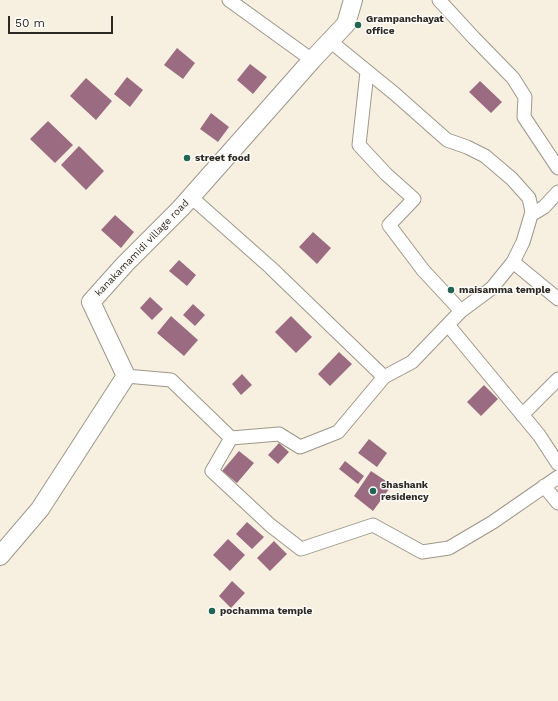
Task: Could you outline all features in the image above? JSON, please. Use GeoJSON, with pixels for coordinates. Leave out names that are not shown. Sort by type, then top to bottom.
{"type":"FeatureCollection","features":[{"type":"Feature","properties":{"kind":"street"},"geometry":{"type":"LineString","coordinates":[[229,0],[312,60]]}},
{"type":"Feature","properties":{"kind":"street","name":"kanakamamidi village road"},"geometry":{"type":"LineString","coordinates":[[126,376],[91,302],[125,264],[181,208],[312,60],[346,24],[353,0]]}},
{"type":"Feature","properties":{"kind":"street"},"geometry":{"type":"LineString","coordinates":[[439,0],[513,78],[525,97],[524,117],[558,168]]}},
{"type":"Feature","properties":{"kind":"street"},"geometry":{"type":"LineString","coordinates":[[0,556],[40,509],[126,376],[171,380],[231,438],[279,434],[300,447],[338,432],[384,378],[412,362],[461,311],[492,288],[513,262],[523,242],[532,215],[529,198],[512,179],[485,156],[467,147],[447,140],[395,94],[330,41]]}},
{"type":"Feature","properties":{"kind":"street"},"geometry":{"type":"LineString","coordinates":[[367,72],[359,146],[386,174],[414,199],[389,225],[423,270],[461,311]]}},
{"type":"Feature","properties":{"kind":"street"},"geometry":{"type":"LineString","coordinates":[[532,215],[544,207],[558,192]]}},
{"type":"Feature","properties":{"kind":"street"},"geometry":{"type":"LineString","coordinates":[[191,197],[270,268],[384,378]]}},
{"type":"Feature","properties":{"kind":"street"},"geometry":{"type":"LineString","coordinates":[[513,262],[558,299]]}},
{"type":"Feature","properties":{"kind":"street"},"geometry":{"type":"LineString","coordinates":[[448,325],[539,435],[558,464]]}},
{"type":"Feature","properties":{"kind":"street"},"geometry":{"type":"LineString","coordinates":[[522,415],[558,379]]}},
{"type":"Feature","properties":{"kind":"street"},"geometry":{"type":"LineString","coordinates":[[231,438],[212,471],[270,525],[301,549],[374,525],[422,552],[449,548],[493,522],[558,477]]}},
{"type":"Feature","properties":{"kind":"street"},"geometry":{"type":"LineString","coordinates":[[544,486],[558,503]]}},
{"type":"Feature","properties":{"kind":"building"},"geometry":{"type":"Polygon","coordinates":[[[177,48],[195,63],[183,79],[164,65],[177,48]]]}},
{"type":"Feature","properties":{"kind":"building"},"geometry":{"type":"Polygon","coordinates":[[[250,64],[267,77],[253,94],[237,80],[250,64]]]}},
{"type":"Feature","properties":{"kind":"building"},"geometry":{"type":"Polygon","coordinates":[[[127,77],[143,90],[130,107],[114,94],[127,77]]]}},
{"type":"Feature","properties":{"kind":"building"},"geometry":{"type":"Polygon","coordinates":[[[86,78],[112,101],[96,120],[70,96],[86,78]]]}},
{"type":"Feature","properties":{"kind":"building"},"geometry":{"type":"Polygon","coordinates":[[[480,81],[502,102],[491,113],[469,92],[480,81]]]}},
{"type":"Feature","properties":{"kind":"building"},"geometry":{"type":"Polygon","coordinates":[[[211,113],[229,127],[218,142],[200,129],[211,113]]]}},
{"type":"Feature","properties":{"kind":"building"},"geometry":{"type":"Polygon","coordinates":[[[48,121],[73,145],[55,163],[30,139],[48,121]]]}},
{"type":"Feature","properties":{"kind":"building"},"geometry":{"type":"Polygon","coordinates":[[[79,146],[104,171],[86,190],[61,165],[79,146]]]}},
{"type":"Feature","properties":{"kind":"building"},"geometry":{"type":"Polygon","coordinates":[[[115,215],[134,232],[121,248],[101,230],[115,215]]]}},
{"type":"Feature","properties":{"kind":"building"},"geometry":{"type":"Polygon","coordinates":[[[313,232],[331,248],[317,264],[299,247],[313,232]]]}},
{"type":"Feature","properties":{"kind":"building"},"geometry":{"type":"Polygon","coordinates":[[[179,260],[196,275],[187,286],[169,271],[179,260]]]}},
{"type":"Feature","properties":{"kind":"building"},"geometry":{"type":"Polygon","coordinates":[[[150,297],[163,309],[152,320],[140,308],[150,297]]]}},
{"type":"Feature","properties":{"kind":"building"},"geometry":{"type":"Polygon","coordinates":[[[193,304],[205,315],[195,326],[183,315],[193,304]]]}},
{"type":"Feature","properties":{"kind":"building"},"geometry":{"type":"Polygon","coordinates":[[[171,316],[198,340],[184,356],[157,333],[171,316]]]}},
{"type":"Feature","properties":{"kind":"building"},"geometry":{"type":"Polygon","coordinates":[[[291,316],[312,337],[296,353],[275,332],[291,316]]]}},
{"type":"Feature","properties":{"kind":"building"},"geometry":{"type":"Polygon","coordinates":[[[339,352],[352,364],[330,386],[318,374],[339,352]]]}},
{"type":"Feature","properties":{"kind":"building"},"geometry":{"type":"Polygon","coordinates":[[[242,374],[252,385],[241,395],[232,384],[242,374]]]}},
{"type":"Feature","properties":{"kind":"building"},"geometry":{"type":"Polygon","coordinates":[[[484,385],[498,399],[481,416],[467,402],[484,385]]]}},
{"type":"Feature","properties":{"kind":"building"},"geometry":{"type":"Polygon","coordinates":[[[369,439],[387,453],[377,467],[358,453],[369,439]]]}},
{"type":"Feature","properties":{"kind":"building"},"geometry":{"type":"Polygon","coordinates":[[[279,443],[289,452],[278,464],[268,455],[279,443]]]}},
{"type":"Feature","properties":{"kind":"building"},"geometry":{"type":"Polygon","coordinates":[[[239,451],[254,463],[237,483],[222,471],[239,451]]]}},
{"type":"Feature","properties":{"kind":"building"},"geometry":{"type":"Polygon","coordinates":[[[345,461],[364,476],[358,484],[339,469],[345,461]]]}},
{"type":"Feature","properties":{"kind":"building","name":"shashank residency"},"geometry":{"type":"Polygon","coordinates":[[[371,471],[392,485],[373,511],[354,496],[371,471]]]}},
{"type":"Feature","properties":{"kind":"building"},"geometry":{"type":"Polygon","coordinates":[[[247,522],[264,537],[252,549],[236,534],[247,522]]]}},
{"type":"Feature","properties":{"kind":"building"},"geometry":{"type":"Polygon","coordinates":[[[228,539],[245,555],[230,571],[213,555],[228,539]]]}},
{"type":"Feature","properties":{"kind":"building"},"geometry":{"type":"Polygon","coordinates":[[[274,541],[287,554],[270,571],[257,558],[274,541]]]}},
{"type":"Feature","properties":{"kind":"building"},"geometry":{"type":"Polygon","coordinates":[[[232,581],[245,593],[231,608],[219,596],[232,581]]]}},
{"type":"Feature","properties":{"kind":"place","name":"Grampanchayat office"},"geometry":{"type":"Point","coordinates":[358,25]}},
{"type":"Feature","properties":{"kind":"place","name":"street food"},"geometry":{"type":"Point","coordinates":[187,158]}},
{"type":"Feature","properties":{"kind":"place","name":"maisamma temple"},"geometry":{"type":"Point","coordinates":[451,290]}},
{"type":"Feature","properties":{"kind":"place","name":"shashank residency"},"geometry":{"type":"Point","coordinates":[373,491]}},
{"type":"Feature","properties":{"kind":"place","name":"pochamma temple"},"geometry":{"type":"Point","coordinates":[212,611]}}]}
